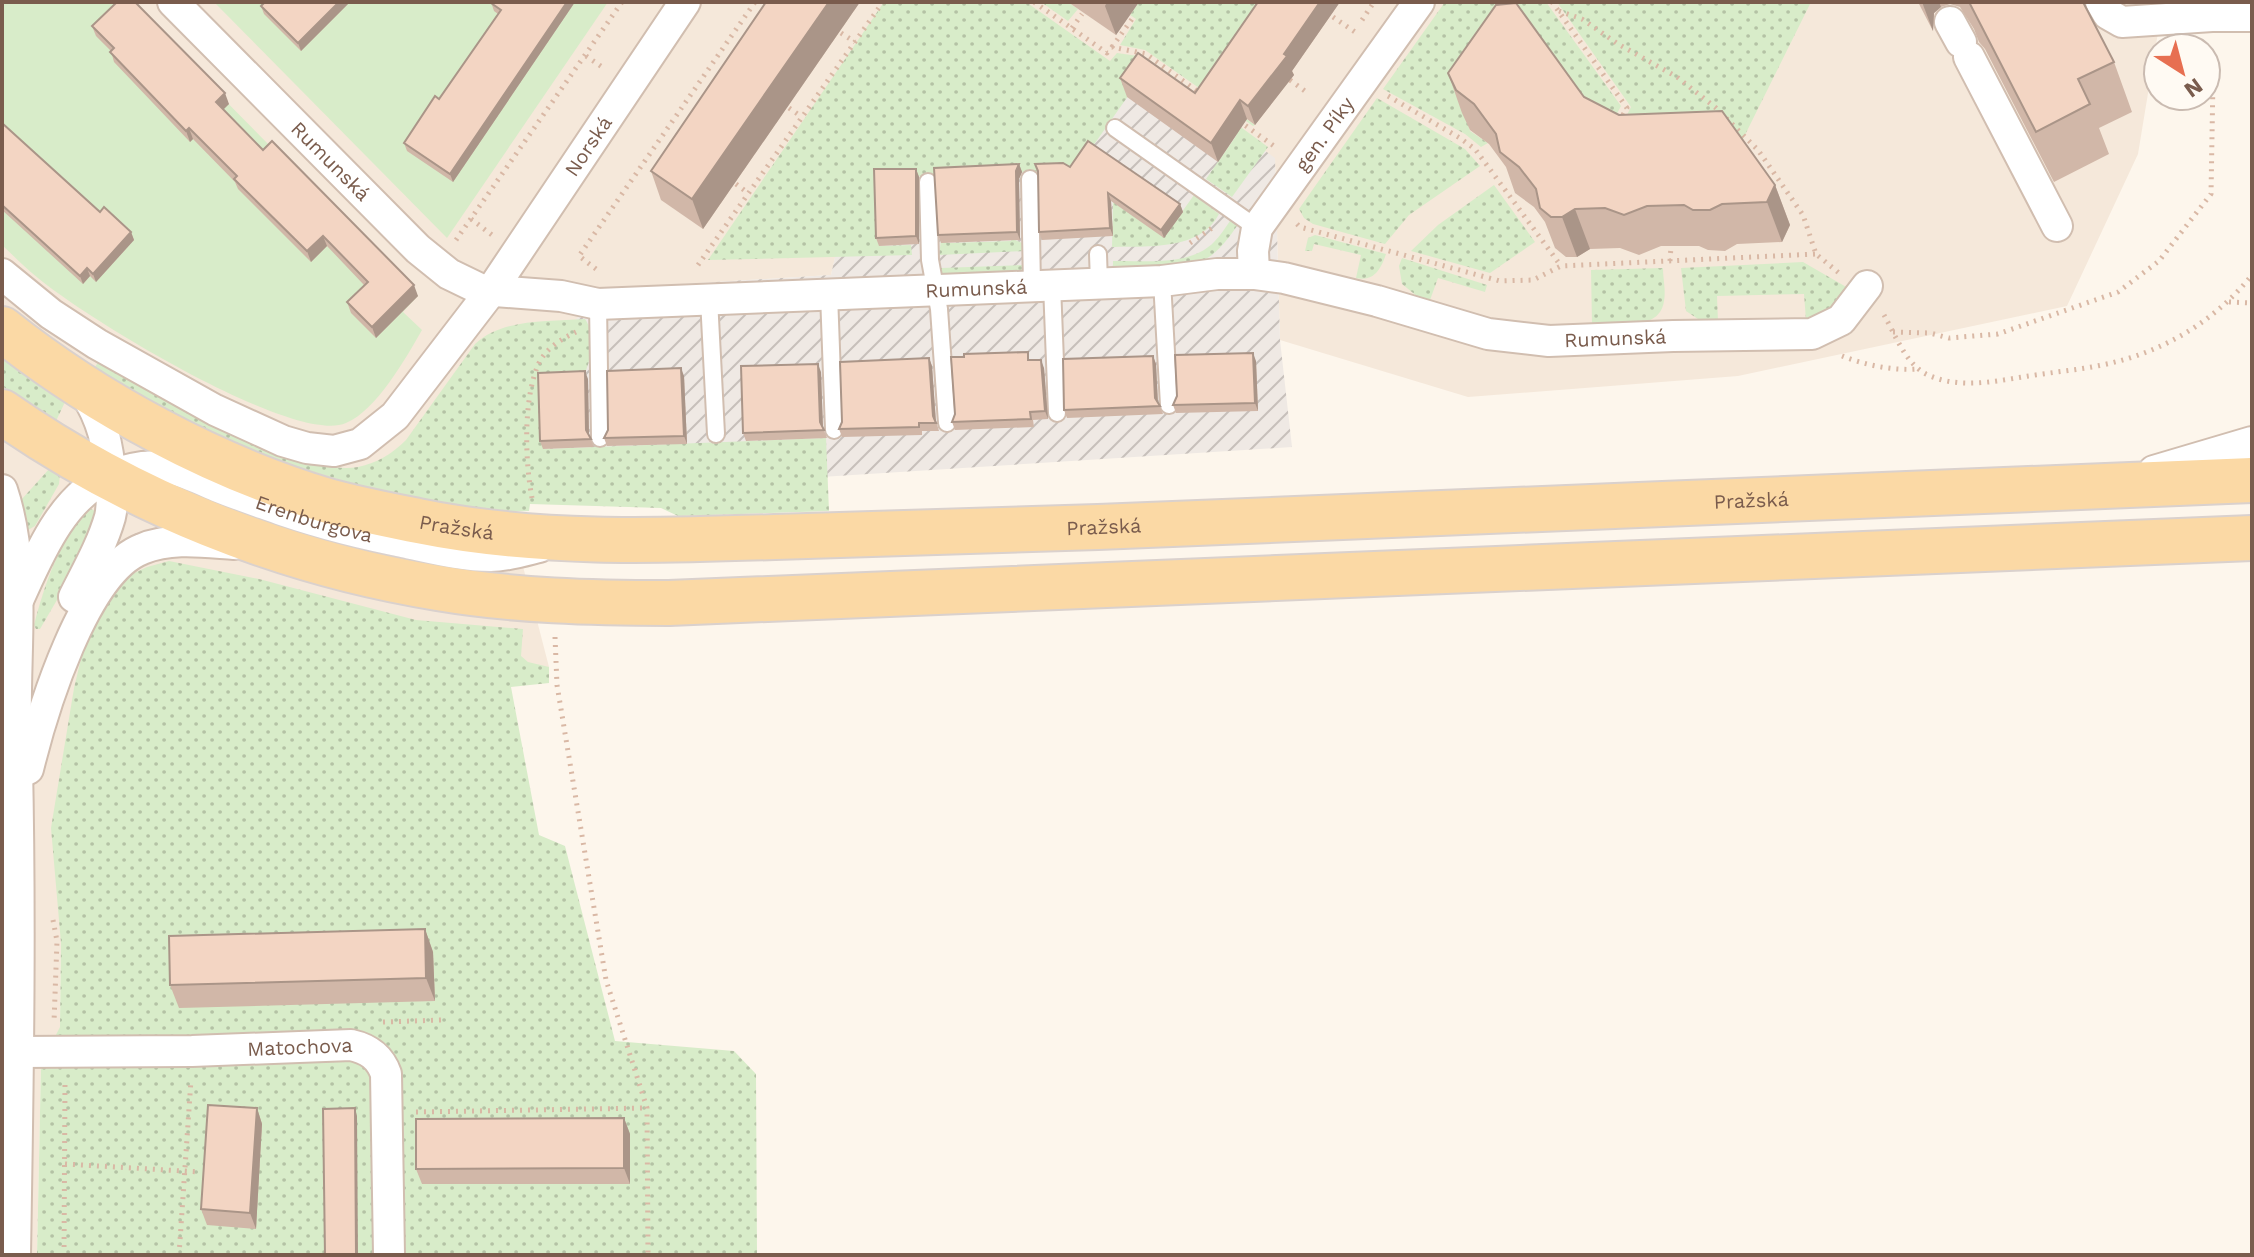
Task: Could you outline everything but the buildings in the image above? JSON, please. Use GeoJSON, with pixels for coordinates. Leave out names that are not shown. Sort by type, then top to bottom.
{"type":"FeatureCollection","features":[{"type":"Feature","properties":{"kind":"main road","name":"Pražská"},"geometry":{"type":"LineString","coordinates":[[2,329],[79,384],[196,448],[327,500],[411,520],[481,532],[570,538],[641,541],[969,532],[2252,480]]}},
{"type":"Feature","properties":{"kind":"main road"},"geometry":{"type":"LineString","coordinates":[[2,412],[110,476],[210,525],[267,546],[369,574],[438,588],[514,598],[603,603],[669,603],[2252,538]]}},
{"type":"Feature","properties":{"kind":"street","name":"Rumunská"},"geometry":{"type":"LineString","coordinates":[[173,2],[427,258],[460,281],[482,290],[561,296],[598,312],[709,299],[1042,285],[1098,268],[1162,281],[1217,274],[1284,278],[1488,334],[1549,341],[1812,334],[1841,320],[1865,289]]}},
{"type":"Feature","properties":{"kind":"street","name":"Norská"},"geometry":{"type":"LineString","coordinates":[[491,291],[685,2]]}},
{"type":"Feature","properties":{"kind":"street","name":"gen. Píky"},"geometry":{"type":"LineString","coordinates":[[1257,228],[1419,2]]}},
{"type":"Feature","properties":{"kind":"street"},"geometry":{"type":"LineString","coordinates":[[2101,2],[2108,14],[2122,22],[2252,16]]}},
{"type":"Feature","properties":{"kind":"street"},"geometry":{"type":"LineString","coordinates":[[1964,43],[2057,226]]}},
{"type":"Feature","properties":{"kind":"street"},"geometry":{"type":"LineString","coordinates":[[1254,274],[1253,251],[1257,228]]}},
{"type":"Feature","properties":{"kind":"street"},"geometry":{"type":"LineString","coordinates":[[2,274],[51,314],[174,389],[283,441],[334,451],[360,444],[395,416],[491,291]]}},
{"type":"Feature","properties":{"kind":"street","name":"Erenburgova"},"geometry":{"type":"LineString","coordinates":[[36,736],[45,665],[111,513],[103,426],[79,384]]}},
{"type":"Feature","properties":{"kind":"street"},"geometry":{"type":"LineString","coordinates":[[2099,486],[2252,442]]}},
{"type":"Feature","properties":{"kind":"street","name":"Erenburgova"},"geometry":{"type":"LineString","coordinates":[[17,604],[43,547],[63,517],[83,495],[110,476],[146,467],[172,467],[307,519],[357,533],[455,552],[507,555],[570,538]]}},
{"type":"Feature","properties":{"kind":"street","name":"Erenburgova"},"geometry":{"type":"LineString","coordinates":[[2,490],[16,566],[17,604],[16,724],[20,806],[18,1052],[10,1126],[15,1255]]}},
{"type":"Feature","properties":{"kind":"street","name":"Erenburgova"},"geometry":{"type":"LineString","coordinates":[[20,806],[49,691],[105,579],[124,559],[144,548],[170,542],[267,546]]}},
{"type":"Feature","properties":{"kind":"street","name":"Matochova"},"geometry":{"type":"LineString","coordinates":[[18,1052],[362,1047],[382,1063],[386,1074],[389,1255]]}},
{"type":"Feature","properties":{"kind":"lane"},"geometry":{"type":"LineString","coordinates":[[1115,128],[1257,228]]}},
{"type":"Feature","properties":{"kind":"lane"},"geometry":{"type":"LineString","coordinates":[[1030,179],[1057,413]]}},
{"type":"Feature","properties":{"kind":"lane"},"geometry":{"type":"LineString","coordinates":[[928,182],[930,260],[939,309],[947,423]]}},
{"type":"Feature","properties":{"kind":"lane"},"geometry":{"type":"LineString","coordinates":[[1162,281],[1169,405]]}},
{"type":"Feature","properties":{"kind":"lane"},"geometry":{"type":"LineString","coordinates":[[829,294],[834,430]]}},
{"type":"Feature","properties":{"kind":"lane"},"geometry":{"type":"LineString","coordinates":[[709,299],[716,434]]}},
{"type":"Feature","properties":{"kind":"lane"},"geometry":{"type":"LineString","coordinates":[[598,312],[600,438]]}},
{"type":"Feature","properties":{"kind":"path"},"geometry":{"type":"LineString","coordinates":[[497,238],[471,219],[622,2]]}},
{"type":"Feature","properties":{"kind":"path"},"geometry":{"type":"LineString","coordinates":[[579,256],[755,2]]}},
{"type":"Feature","properties":{"kind":"path"},"geometry":{"type":"LineString","coordinates":[[698,265],[883,2]]}},
{"type":"Feature","properties":{"kind":"path"},"geometry":{"type":"LineString","coordinates":[[1034,2],[1107,53],[1132,19],[1129,17]]}},
{"type":"Feature","properties":{"kind":"path"},"geometry":{"type":"LineString","coordinates":[[1552,2],[1627,108],[1614,131]]}},
{"type":"Feature","properties":{"kind":"path"},"geometry":{"type":"LineString","coordinates":[[1293,218],[1300,227],[1500,281],[1533,280],[1561,266],[1816,254],[1803,215],[1758,150],[1716,108],[1677,77],[1618,44],[1582,19],[1559,11]]}},
{"type":"Feature","properties":{"kind":"path"},"geometry":{"type":"LineString","coordinates":[[1072,28],[1082,14]]}},
{"type":"Feature","properties":{"kind":"path"},"geometry":{"type":"LineString","coordinates":[[1333,17],[1355,32]]}},
{"type":"Feature","properties":{"kind":"path"},"geometry":{"type":"LineString","coordinates":[[841,33],[855,42]]}},
{"type":"Feature","properties":{"kind":"path"},"geometry":{"type":"LineString","coordinates":[[1112,47],[1146,54],[1210,100]]}},
{"type":"Feature","properties":{"kind":"path"},"geometry":{"type":"LineString","coordinates":[[1290,80],[1309,94]]}},
{"type":"Feature","properties":{"kind":"path"},"geometry":{"type":"LineString","coordinates":[[1377,91],[1475,149],[1561,266]]}},
{"type":"Feature","properties":{"kind":"path"},"geometry":{"type":"LineString","coordinates":[[789,108],[802,117]]}},
{"type":"Feature","properties":{"kind":"path"},"geometry":{"type":"LineString","coordinates":[[1893,332],[1930,333],[1949,338],[1998,334],[2118,292],[2159,261],[2211,194],[2212,112]]}},
{"type":"Feature","properties":{"kind":"path"},"geometry":{"type":"LineString","coordinates":[[1235,119],[1274,146]]}},
{"type":"Feature","properties":{"kind":"path"},"geometry":{"type":"LineString","coordinates":[[1491,173],[1504,164]]}},
{"type":"Feature","properties":{"kind":"path"},"geometry":{"type":"LineString","coordinates":[[736,184],[748,193]]}},
{"type":"Feature","properties":{"kind":"path"},"geometry":{"type":"LineString","coordinates":[[1180,248],[1203,236],[1230,209]]}},
{"type":"Feature","properties":{"kind":"path"},"geometry":{"type":"LineString","coordinates":[[1670,261],[1671,246]]}},
{"type":"Feature","properties":{"kind":"path"},"geometry":{"type":"LineString","coordinates":[[1812,334],[1830,351],[1853,360],[1903,370],[1919,369],[1948,381],[1976,383],[2099,366],[2165,345],[2207,319],[2252,275]]}},
{"type":"Feature","properties":{"kind":"path"},"geometry":{"type":"LineString","coordinates":[[1865,289],[1919,369]]}},
{"type":"Feature","properties":{"kind":"path"},"geometry":{"type":"LineString","coordinates":[[2228,301],[2252,303]]}},
{"type":"Feature","properties":{"kind":"path"},"geometry":{"type":"LineString","coordinates":[[533,500],[528,462],[530,399],[539,363],[557,342],[598,312]]}},
{"type":"Feature","properties":{"kind":"path"},"geometry":{"type":"LineString","coordinates":[[555,628],[557,685],[606,980],[647,1108],[648,1255]]}},
{"type":"Feature","properties":{"kind":"path"},"geometry":{"type":"LineString","coordinates":[[179,1255],[192,1051]]}},
{"type":"Feature","properties":{"kind":"path"},"geometry":{"type":"LineString","coordinates":[[64,1255],[65,1078]]}},
{"type":"Feature","properties":{"kind":"path"},"geometry":{"type":"LineString","coordinates":[[387,1113],[647,1108]]}},
{"type":"Feature","properties":{"kind":"path"},"geometry":{"type":"LineString","coordinates":[[65,1164],[200,1172]]}},
{"type":"Feature","properties":{"kind":"shaded area"},"geometry":{"type":"Polygon","coordinates":[[[2,2],[2163,2],[2158,32],[2142,32],[2142,112],[2145,112],[2138,154],[2067,306],[1738,376],[1468,397],[1280,340],[1275,158],[857,162],[831,275],[602,289],[505,497],[549,667],[74,688],[61,943],[60,1028],[41,1064],[37,1255],[2,1255],[2,2]]]}},
{"type":"Feature","properties":{"kind":"shaded area"},"geometry":{"type":"Polygon","coordinates":[[[1145,64],[1275,158],[1280,340],[1292,447],[505,497],[488,422],[602,289],[831,275],[856,162],[1145,64]]]}},
{"type":"Feature","properties":{"kind":"green space"},"geometry":{"type":"Polygon","coordinates":[[[2,2],[128,2],[418,296],[403,312],[422,330],[379,396],[357,417],[346,423],[320,425],[282,415],[238,397],[189,373],[98,320],[38,278],[2,245],[2,2]]]}},
{"type":"Feature","properties":{"kind":"green space"},"geometry":{"type":"Polygon","coordinates":[[[214,2],[608,2],[447,238],[214,2]]]}},
{"type":"Feature","properties":{"kind":"green space"},"geometry":{"type":"Polygon","coordinates":[[[884,2],[1026,2],[1110,61],[1117,53],[1145,57],[1268,147],[1232,197],[1206,179],[1236,136],[1145,72],[1076,170],[877,178],[879,246],[911,245],[912,255],[708,260],[884,2]]]}},
{"type":"Feature","properties":{"kind":"green space"},"geometry":{"type":"Polygon","coordinates":[[[1041,2],[1068,2],[1078,9],[1068,21],[1041,2]]]}},
{"type":"Feature","properties":{"kind":"green space"},"geometry":{"type":"Polygon","coordinates":[[[1139,2],[1278,2],[1213,95],[1255,125],[1145,50],[1120,45],[1136,19],[1130,15],[1139,2]]]}},
{"type":"Feature","properties":{"kind":"green space"},"geometry":{"type":"Polygon","coordinates":[[[1445,2],[1546,2],[1621,106],[1603,140],[1464,110],[1470,131],[1488,143],[1481,147],[1465,134],[1383,89],[1445,2]]]}},
{"type":"Feature","properties":{"kind":"green space"},"geometry":{"type":"Polygon","coordinates":[[[1557,2],[1811,2],[1737,151],[1612,144],[1631,107],[1557,2]]]}},
{"type":"Feature","properties":{"kind":"green space"},"geometry":{"type":"Polygon","coordinates":[[[1377,98],[1465,149],[1480,166],[1409,215],[1385,244],[1313,224],[1304,218],[1299,209],[1377,98]]]}},
{"type":"Feature","properties":{"kind":"green space"},"geometry":{"type":"Polygon","coordinates":[[[1494,185],[1535,242],[1490,273],[1411,251],[1438,225],[1494,185]]]}},
{"type":"Feature","properties":{"kind":"green space"},"geometry":{"type":"Polygon","coordinates":[[[1194,195],[1219,214],[1199,235],[1172,244],[1112,247],[1113,202],[1164,237],[1194,195]]]}},
{"type":"Feature","properties":{"kind":"green space"},"geometry":{"type":"Polygon","coordinates":[[[1230,221],[1237,226],[1216,252],[1202,261],[1177,267],[1113,269],[1113,261],[1180,259],[1192,255],[1214,242],[1230,221]]]}},
{"type":"Feature","properties":{"kind":"green space"},"geometry":{"type":"Polygon","coordinates":[[[1315,235],[1386,254],[1376,273],[1368,278],[1356,278],[1361,255],[1314,244],[1312,251],[1305,251],[1308,238],[1315,235]]]}},
{"type":"Feature","properties":{"kind":"green space"},"geometry":{"type":"Polygon","coordinates":[[[1011,238],[1022,243],[1024,251],[939,255],[941,240],[949,243],[1011,241],[1011,238]]]}},
{"type":"Feature","properties":{"kind":"green space"},"geometry":{"type":"Polygon","coordinates":[[[1402,258],[1487,285],[1485,292],[1438,278],[1430,300],[1418,297],[1402,284],[1399,266],[1402,258]]]}},
{"type":"Feature","properties":{"kind":"green space"},"geometry":{"type":"Polygon","coordinates":[[[1803,262],[1848,288],[1836,305],[1819,316],[1806,320],[1804,294],[1717,296],[1718,322],[1701,321],[1686,311],[1681,268],[1803,262]]]}},
{"type":"Feature","properties":{"kind":"green space"},"geometry":{"type":"Polygon","coordinates":[[[1022,265],[1022,272],[941,276],[941,268],[1022,265]]]}},
{"type":"Feature","properties":{"kind":"green space"},"geometry":{"type":"Polygon","coordinates":[[[1663,268],[1664,301],[1661,311],[1654,318],[1635,324],[1592,325],[1591,270],[1663,268]]]}},
{"type":"Feature","properties":{"kind":"green space"},"geometry":{"type":"Polygon","coordinates":[[[585,319],[591,333],[587,367],[571,403],[544,449],[826,438],[829,511],[678,516],[661,508],[530,504],[529,511],[508,511],[465,509],[423,502],[321,474],[244,448],[192,424],[94,369],[98,362],[188,412],[263,447],[331,467],[358,467],[384,457],[406,440],[475,344],[486,336],[512,325],[585,319]]]}},
{"type":"Feature","properties":{"kind":"green space"},"geometry":{"type":"Polygon","coordinates":[[[2,356],[65,402],[56,421],[2,386],[2,356]]]}},
{"type":"Feature","properties":{"kind":"green space"},"geometry":{"type":"Polygon","coordinates":[[[50,468],[60,474],[59,484],[35,526],[28,530],[24,525],[21,500],[50,468]]]}},
{"type":"Feature","properties":{"kind":"green space"},"geometry":{"type":"Polygon","coordinates":[[[91,509],[99,516],[64,588],[40,629],[36,629],[34,625],[38,610],[55,562],[70,533],[91,509]]]}},
{"type":"Feature","properties":{"kind":"green space"},"geometry":{"type":"Polygon","coordinates":[[[169,561],[259,579],[416,620],[523,629],[521,656],[528,662],[549,667],[549,683],[511,687],[539,835],[565,846],[615,1041],[734,1051],[756,1074],[757,1255],[37,1255],[41,1064],[60,1027],[61,943],[51,828],[74,688],[85,642],[111,593],[126,577],[169,561]]]}}]}
